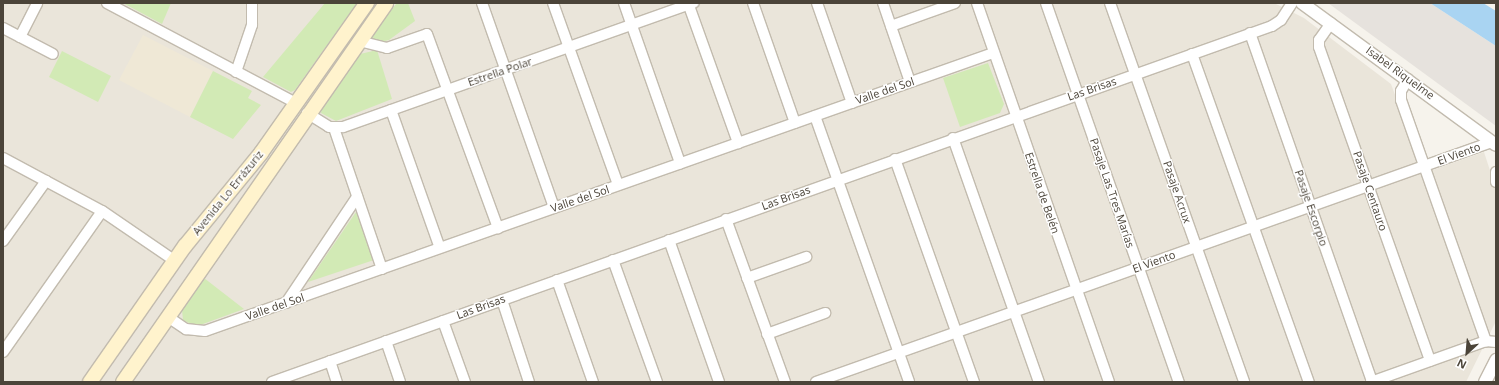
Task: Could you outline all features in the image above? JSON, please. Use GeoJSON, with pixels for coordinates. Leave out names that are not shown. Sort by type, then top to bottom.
{"type":"FeatureCollection","features":[{"type":"Feature","properties":{"kind":"main road","name":"Avenida Lo Errázuriz"},"geometry":{"type":"LineString","coordinates":[[90,382],[175,261],[253,165],[367,3]]}},
{"type":"Feature","properties":{"kind":"main road","name":"Avenida Lo Errázuriz"},"geometry":{"type":"LineString","coordinates":[[123,382],[307,113],[386,3]]}},
{"type":"Feature","properties":{"kind":"street"},"geometry":{"type":"LineString","coordinates":[[20,36],[37,3]]}},
{"type":"Feature","properties":{"kind":"street"},"geometry":{"type":"LineString","coordinates":[[107,3],[296,103]]}},
{"type":"Feature","properties":{"kind":"street"},"geometry":{"type":"LineString","coordinates":[[236,72],[252,25],[252,3]]}},
{"type":"Feature","properties":{"kind":"street"},"geometry":{"type":"LineString","coordinates":[[482,3],[554,208]]}},
{"type":"Feature","properties":{"kind":"street"},"geometry":{"type":"LineString","coordinates":[[553,3],[618,185]]}},
{"type":"Feature","properties":{"kind":"street"},"geometry":{"type":"LineString","coordinates":[[624,3],[680,163]]}},
{"type":"Feature","properties":{"kind":"street"},"geometry":{"type":"LineString","coordinates":[[753,3],[795,123]]}},
{"type":"Feature","properties":{"kind":"street"},"geometry":{"type":"LineString","coordinates":[[817,3],[852,102]]}},
{"type":"Feature","properties":{"kind":"street"},"geometry":{"type":"LineString","coordinates":[[883,3],[910,82]]}},
{"type":"Feature","properties":{"kind":"street"},"geometry":{"type":"LineString","coordinates":[[891,26],[955,3]]}},
{"type":"Feature","properties":{"kind":"street","name":"Estrella de Belén"},"geometry":{"type":"LineString","coordinates":[[977,3],[1015,116],[1109,382]]}},
{"type":"Feature","properties":{"kind":"street","name":"Pasaje Las Tres Marías"},"geometry":{"type":"LineString","coordinates":[[1046,3],[1179,382]]}},
{"type":"Feature","properties":{"kind":"street","name":"Pasaje Acrux"},"geometry":{"type":"LineString","coordinates":[[1110,3],[1244,382]]}},
{"type":"Feature","properties":{"kind":"street","name":"Las Brisas"},"geometry":{"type":"LineString","coordinates":[[273,382],[953,138],[1250,34],[1277,23],[1292,3]]}},
{"type":"Feature","properties":{"kind":"street","name":"Isabel Riquelme"},"geometry":{"type":"LineString","coordinates":[[1302,3],[1494,143]]}},
{"type":"Feature","properties":{"kind":"street"},"geometry":{"type":"LineString","coordinates":[[690,4],[738,143]]}},
{"type":"Feature","properties":{"kind":"street","name":"Estrella Polar"},"geometry":{"type":"LineString","coordinates":[[334,128],[506,70],[690,4]]}},
{"type":"Feature","properties":{"kind":"street","name":"Pasaje Centauro"},"geometry":{"type":"LineString","coordinates":[[1331,23],[1319,40],[1319,47],[1430,361]]}},
{"type":"Feature","properties":{"kind":"street"},"geometry":{"type":"LineString","coordinates":[[3,28],[53,54]]}},
{"type":"Feature","properties":{"kind":"street"},"geometry":{"type":"LineString","coordinates":[[359,41],[387,48],[428,34],[498,228]]}},
{"type":"Feature","properties":{"kind":"street","name":"Pasaje Escorpio"},"geometry":{"type":"LineString","coordinates":[[1250,34],[1372,382]]}},
{"type":"Feature","properties":{"kind":"street","name":"Valle del Sol"},"geometry":{"type":"LineString","coordinates":[[168,317],[186,329],[201,332],[994,53]]}},
{"type":"Feature","properties":{"kind":"street"},"geometry":{"type":"LineString","coordinates":[[1192,54],[1309,382]]}},
{"type":"Feature","properties":{"kind":"street"},"geometry":{"type":"LineString","coordinates":[[1372,382],[1491,341],[1400,97],[1401,91],[1408,79]]}},
{"type":"Feature","properties":{"kind":"street"},"geometry":{"type":"LineString","coordinates":[[391,110],[440,248]]}},
{"type":"Feature","properties":{"kind":"street"},"geometry":{"type":"LineString","coordinates":[[307,113],[334,128],[382,268]]}},
{"type":"Feature","properties":{"kind":"street"},"geometry":{"type":"LineString","coordinates":[[815,116],[909,382]]}},
{"type":"Feature","properties":{"kind":"street"},"geometry":{"type":"LineString","coordinates":[[953,138],[1039,382]]}},
{"type":"Feature","properties":{"kind":"street","name":"El Viento"},"geometry":{"type":"LineString","coordinates":[[816,382],[1254,226],[1494,143]]}},
{"type":"Feature","properties":{"kind":"street"},"geometry":{"type":"LineString","coordinates":[[3,158],[102,211],[175,261]]}},
{"type":"Feature","properties":{"kind":"street"},"geometry":{"type":"LineString","coordinates":[[895,159],[974,382]]}},
{"type":"Feature","properties":{"kind":"street"},"geometry":{"type":"LineString","coordinates":[[1496,172],[1496,182]]}},
{"type":"Feature","properties":{"kind":"street"},"geometry":{"type":"LineString","coordinates":[[3,241],[46,180]]}},
{"type":"Feature","properties":{"kind":"street"},"geometry":{"type":"LineString","coordinates":[[286,303],[357,197]]}},
{"type":"Feature","properties":{"kind":"street"},"geometry":{"type":"LineString","coordinates":[[3,352],[102,211]]}},
{"type":"Feature","properties":{"kind":"street"},"geometry":{"type":"LineString","coordinates":[[726,219],[785,382]]}},
{"type":"Feature","properties":{"kind":"street"},"geometry":{"type":"LineString","coordinates":[[669,240],[719,382]]}},
{"type":"Feature","properties":{"kind":"street"},"geometry":{"type":"LineString","coordinates":[[748,278],[806,257]]}},
{"type":"Feature","properties":{"kind":"street"},"geometry":{"type":"LineString","coordinates":[[613,260],[657,382]]}},
{"type":"Feature","properties":{"kind":"street"},"geometry":{"type":"LineString","coordinates":[[556,280],[593,382]]}},
{"type":"Feature","properties":{"kind":"street"},"geometry":{"type":"LineString","coordinates":[[502,300],[529,382]]}},
{"type":"Feature","properties":{"kind":"street"},"geometry":{"type":"LineString","coordinates":[[767,334],[825,313]]}},
{"type":"Feature","properties":{"kind":"street"},"geometry":{"type":"LineString","coordinates":[[443,321],[465,382]]}},
{"type":"Feature","properties":{"kind":"street"},"geometry":{"type":"LineString","coordinates":[[386,341],[400,382]]}},
{"type":"Feature","properties":{"kind":"street"},"geometry":{"type":"LineString","coordinates":[[1485,382],[1496,360]]}},
{"type":"Feature","properties":{"kind":"street"},"geometry":{"type":"LineString","coordinates":[[330,361],[337,382]]}},
{"type":"Feature","properties":{"kind":"shaded area"},"geometry":{"type":"Polygon","coordinates":[[[3,3],[1274,3],[1304,18],[1391,84],[1424,173],[1484,152],[1496,189],[1496,321],[1466,382],[3,382],[3,3]]]}},
{"type":"Feature","properties":{"kind":"shaded area"},"geometry":{"type":"Polygon","coordinates":[[[1328,3],[1430,3],[1496,46],[1496,126],[1328,3]]]}},
{"type":"Feature","properties":{"kind":"shaded area"},"geometry":{"type":"Polygon","coordinates":[[[143,35],[213,71],[190,117],[119,80],[143,35]]]}},
{"type":"Feature","properties":{"kind":"green space"},"geometry":{"type":"Polygon","coordinates":[[[123,3],[171,3],[162,24],[123,3]]]}},
{"type":"Feature","properties":{"kind":"green space"},"geometry":{"type":"Polygon","coordinates":[[[325,3],[357,3],[295,90],[291,92],[263,77],[325,3]]]}},
{"type":"Feature","properties":{"kind":"green space"},"geometry":{"type":"Polygon","coordinates":[[[397,3],[408,3],[415,21],[389,40],[377,43],[367,39],[397,3]]]}},
{"type":"Feature","properties":{"kind":"green space"},"geometry":{"type":"Polygon","coordinates":[[[377,50],[392,99],[336,121],[321,113],[322,105],[356,55],[377,50]]]}},
{"type":"Feature","properties":{"kind":"green space"},"geometry":{"type":"Polygon","coordinates":[[[62,51],[111,76],[98,102],[49,77],[62,51]]]}},
{"type":"Feature","properties":{"kind":"green space"},"geometry":{"type":"Polygon","coordinates":[[[988,63],[1004,104],[1000,113],[960,127],[943,78],[988,63]]]}},
{"type":"Feature","properties":{"kind":"green space"},"geometry":{"type":"Polygon","coordinates":[[[213,71],[252,91],[248,98],[261,105],[233,139],[190,117],[213,71]]]}},
{"type":"Feature","properties":{"kind":"green space"},"geometry":{"type":"Polygon","coordinates":[[[356,212],[374,260],[308,282],[356,212]]]}},
{"type":"Feature","properties":{"kind":"green space"},"geometry":{"type":"Polygon","coordinates":[[[204,278],[244,309],[195,326],[183,320],[182,310],[204,278]]]}},
{"type":"Feature","properties":{"kind":"water"},"geometry":{"type":"Polygon","coordinates":[[[1430,3],[1483,3],[1496,11],[1496,46],[1430,3]]]}}]}
